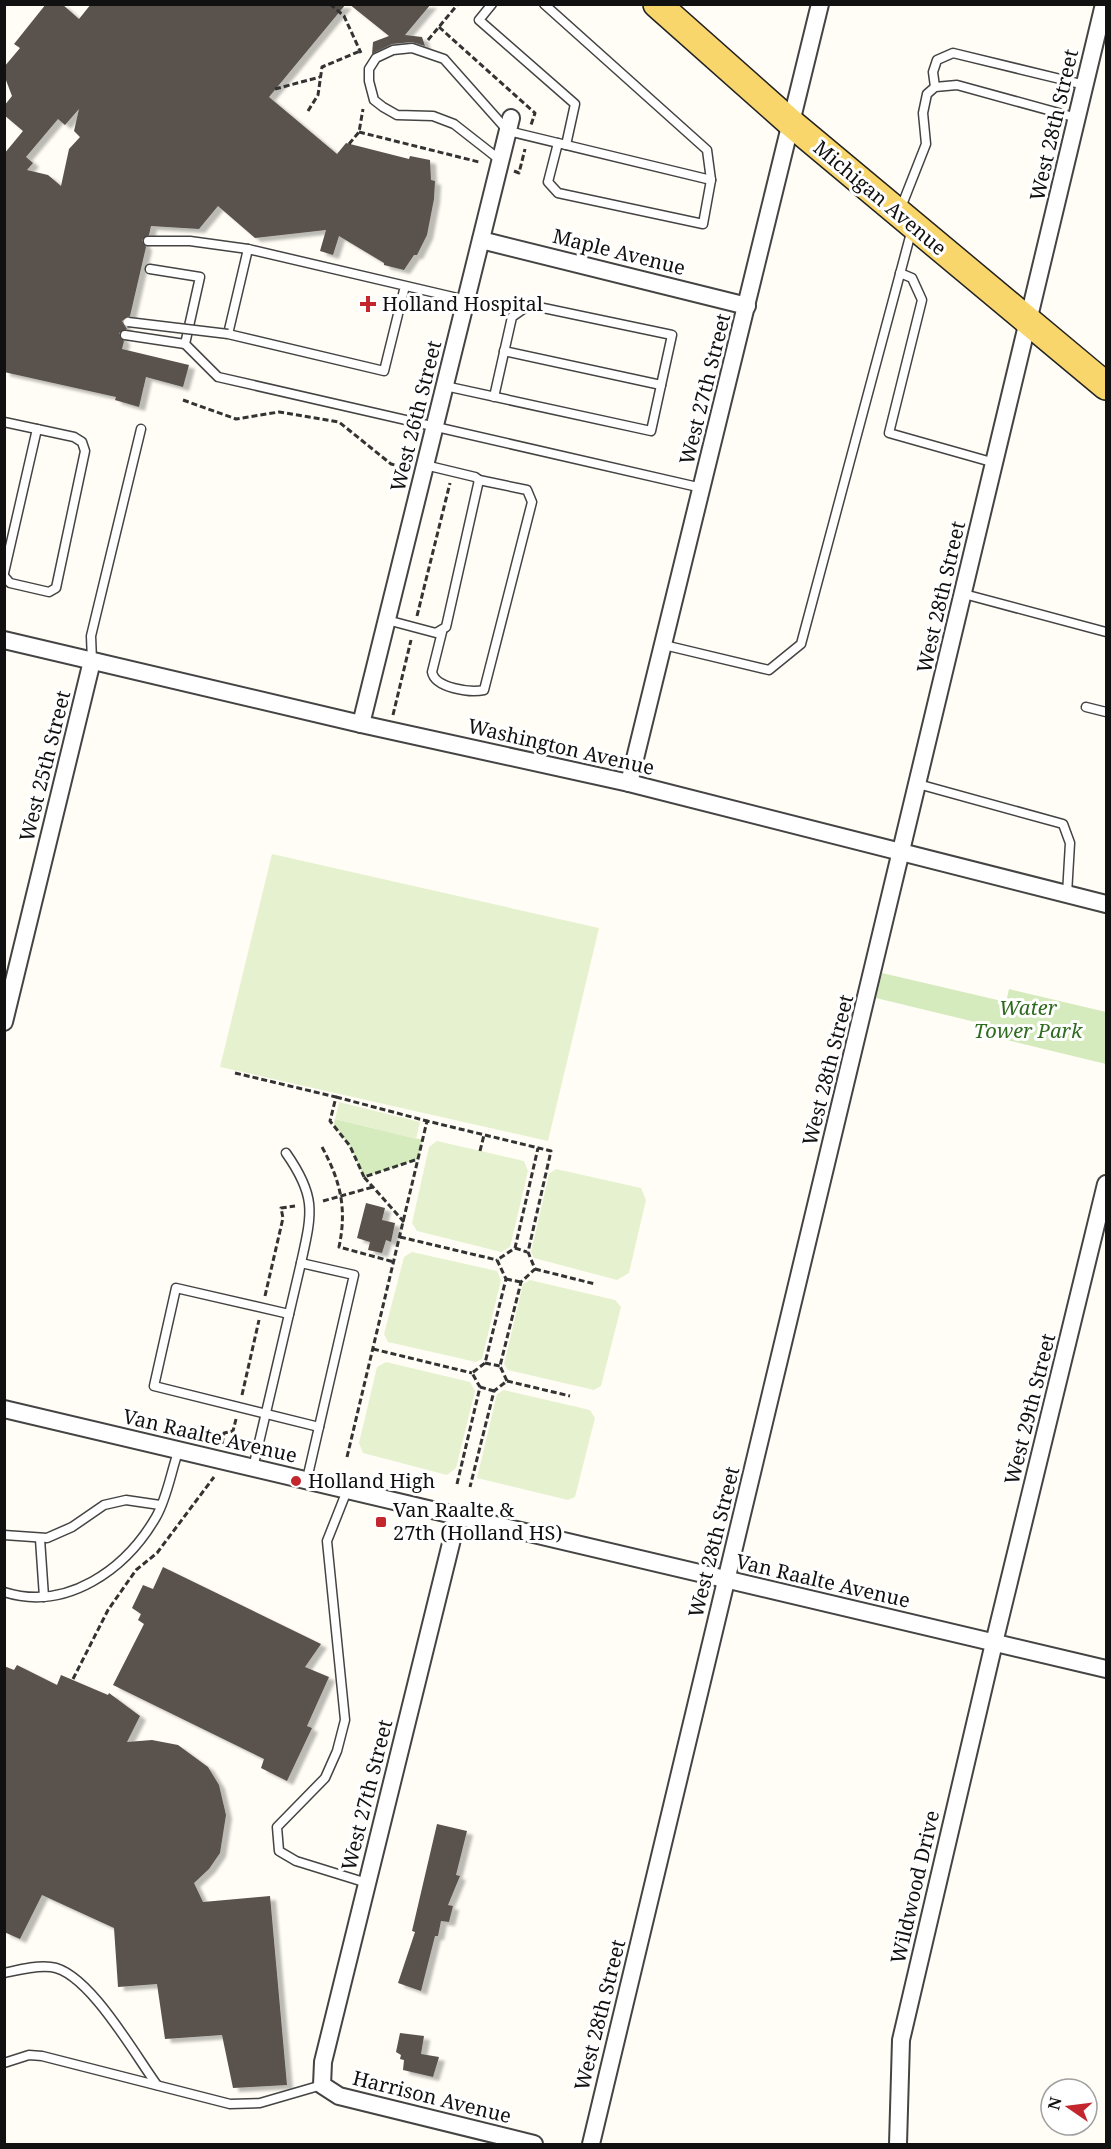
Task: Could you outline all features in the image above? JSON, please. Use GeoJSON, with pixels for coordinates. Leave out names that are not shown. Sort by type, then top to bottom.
{"type":"FeatureCollection","features":[{"type":"Feature","properties":{"kind":"main road","name":"Michigan Avenue"},"geometry":{"type":"LineString","coordinates":[[657,4],[905,220],[1107,386]]}},
{"type":"Feature","properties":{"kind":"street","name":"West 27th Street"},"geometry":{"type":"LineString","coordinates":[[629,783],[820,4]]}},
{"type":"Feature","properties":{"kind":"street","name":"West 28th Street"},"geometry":{"type":"LineString","coordinates":[[591,2145],[1104,4]]}},
{"type":"Feature","properties":{"kind":"street","name":"West 26th Street"},"geometry":{"type":"LineString","coordinates":[[361,724],[510,124]]}},
{"type":"Feature","properties":{"kind":"street","name":"Maple Avenue"},"geometry":{"type":"LineString","coordinates":[[481,240],[747,306]]}},
{"type":"Feature","properties":{"kind":"street","name":"Washington Avenue"},"geometry":{"type":"LineString","coordinates":[[4,640],[361,724],[629,783],[1107,904]]}},
{"type":"Feature","properties":{"kind":"street","name":"West 25th Street"},"geometry":{"type":"LineString","coordinates":[[4,1022],[92,661]]}},
{"type":"Feature","properties":{"kind":"street","name":"West 29th Street"},"geometry":{"type":"LineString","coordinates":[[994,1643],[1107,1184]]}},
{"type":"Feature","properties":{"kind":"street","name":"Van Raalte Avenue"},"geometry":{"type":"LineString","coordinates":[[4,1409],[178,1452],[348,1488],[1107,1669]]}},
{"type":"Feature","properties":{"kind":"street","name":"West 27th Street"},"geometry":{"type":"LineString","coordinates":[[322,2085],[323,2062],[458,1515]]}},
{"type":"Feature","properties":{"kind":"street","name":"Wildwood Drive"},"geometry":{"type":"LineString","coordinates":[[898,2145],[901,2040],[994,1643]]}},
{"type":"Feature","properties":{"kind":"street","name":"Harrison Avenue"},"geometry":{"type":"LineString","coordinates":[[322,2085],[339,2096],[534,2145]]}},
{"type":"Feature","properties":{"kind":"lane"},"geometry":{"type":"LineString","coordinates":[[492,4],[479,20],[575,104],[548,182],[558,193],[703,224],[711,180],[707,150],[544,4]]}},
{"type":"Feature","properties":{"kind":"lane"},"geometry":{"type":"LineString","coordinates":[[501,160],[453,124],[433,116],[397,116],[383,107],[375,100],[369,81],[370,67],[376,58],[393,50],[412,48],[444,59],[510,124],[562,144],[711,180]]}},
{"type":"Feature","properties":{"kind":"lane"},"geometry":{"type":"LineString","coordinates":[[935,87],[933,72],[937,60],[953,53],[1085,85]]}},
{"type":"Feature","properties":{"kind":"lane"},"geometry":{"type":"LineString","coordinates":[[664,645],[769,670],[801,644],[900,273],[905,220],[926,144],[923,113],[927,94],[935,87],[957,85],[1077,118]]}},
{"type":"Feature","properties":{"kind":"lane"},"geometry":{"type":"LineString","coordinates":[[148,241],[190,241],[248,249],[466,300]]}},
{"type":"Feature","properties":{"kind":"lane"},"geometry":{"type":"LineString","coordinates":[[228,333],[248,249]]}},
{"type":"Feature","properties":{"kind":"lane"},"geometry":{"type":"LineString","coordinates":[[150,269],[200,278],[185,344]]}},
{"type":"Feature","properties":{"kind":"lane"},"geometry":{"type":"LineString","coordinates":[[900,273],[912,278],[922,300],[889,433],[995,463]]}},
{"type":"Feature","properties":{"kind":"lane"},"geometry":{"type":"LineString","coordinates":[[128,322],[228,333],[384,371],[405,286]]}},
{"type":"Feature","properties":{"kind":"lane"},"geometry":{"type":"LineString","coordinates":[[445,386],[494,397],[651,431],[672,335],[529,305],[512,316],[494,397]]}},
{"type":"Feature","properties":{"kind":"lane"},"geometry":{"type":"LineString","coordinates":[[125,335],[185,344],[218,377],[703,488]]}},
{"type":"Feature","properties":{"kind":"lane"},"geometry":{"type":"LineString","coordinates":[[504,351],[661,385]]}},
{"type":"Feature","properties":{"kind":"lane"},"geometry":{"type":"LineString","coordinates":[[4,422],[37,429],[74,437],[82,442],[85,451],[56,588],[49,592],[10,583],[4,574],[37,429]]}},
{"type":"Feature","properties":{"kind":"lane"},"geometry":{"type":"LineString","coordinates":[[92,661],[92,636],[141,429]]}},
{"type":"Feature","properties":{"kind":"lane"},"geometry":{"type":"LineString","coordinates":[[424,469],[475,477],[479,480],[527,490],[532,502],[484,690],[477,692],[438,683],[432,672],[441,632],[446,627],[479,480]]}},
{"type":"Feature","properties":{"kind":"lane"},"geometry":{"type":"LineString","coordinates":[[964,594],[1107,632]]}},
{"type":"Feature","properties":{"kind":"lane"},"geometry":{"type":"LineString","coordinates":[[387,620],[436,633],[441,632]]}},
{"type":"Feature","properties":{"kind":"lane"},"geometry":{"type":"LineString","coordinates":[[1086,707],[1107,711]]}},
{"type":"Feature","properties":{"kind":"lane"},"geometry":{"type":"LineString","coordinates":[[918,784],[1063,824],[1070,843],[1067,894]]}},
{"type":"Feature","properties":{"kind":"lane"},"geometry":{"type":"LineString","coordinates":[[253,1468],[302,1263],[310,1219],[311,1204],[300,1176],[286,1153]]}},
{"type":"Feature","properties":{"kind":"lane"},"geometry":{"type":"LineString","coordinates":[[302,1263],[354,1275],[307,1479]]}},
{"type":"Feature","properties":{"kind":"lane"},"geometry":{"type":"LineString","coordinates":[[289,1314],[176,1288],[154,1386],[319,1426]]}},
{"type":"Feature","properties":{"kind":"lane"},"geometry":{"type":"LineString","coordinates":[[4,1592],[44,1597],[59,1596],[90,1584],[120,1564],[156,1516],[178,1452]]}},
{"type":"Feature","properties":{"kind":"lane"},"geometry":{"type":"LineString","coordinates":[[348,1488],[327,1541],[345,1720],[337,1751],[325,1778],[278,1827],[279,1851],[296,1861],[367,1883]]}},
{"type":"Feature","properties":{"kind":"lane"},"geometry":{"type":"LineString","coordinates":[[4,1535],[40,1539],[72,1527],[104,1505],[126,1500],[160,1505]]}},
{"type":"Feature","properties":{"kind":"lane"},"geometry":{"type":"LineString","coordinates":[[40,1539],[44,1597]]}},
{"type":"Feature","properties":{"kind":"lane"},"geometry":{"type":"LineString","coordinates":[[4,1973],[51,1967],[73,1975],[86,1986],[157,2085]]}},
{"type":"Feature","properties":{"kind":"lane"},"geometry":{"type":"LineString","coordinates":[[4,2063],[29,2055],[42,2056],[230,2104],[260,2103],[322,2085]]}},
{"type":"Feature","properties":{"kind":"path"},"geometry":{"type":"LineString","coordinates":[[330,4],[344,16],[370,67]]}},
{"type":"Feature","properties":{"kind":"path"},"geometry":{"type":"LineString","coordinates":[[419,50],[458,4]]}},
{"type":"Feature","properties":{"kind":"path"},"geometry":{"type":"LineString","coordinates":[[308,111],[318,95],[322,67],[360,51]]}},
{"type":"Feature","properties":{"kind":"path"},"geometry":{"type":"LineString","coordinates":[[275,89],[320,77]]}},
{"type":"Feature","properties":{"kind":"path"},"geometry":{"type":"LineString","coordinates":[[350,144],[359,132]]}},
{"type":"Feature","properties":{"kind":"path"},"geometry":{"type":"LineString","coordinates":[[183,400],[236,419],[279,412],[339,422],[391,464],[424,469],[450,482],[389,730]]}},
{"type":"Feature","properties":{"kind":"path"},"geometry":{"type":"LineString","coordinates":[[235,1073],[551,1151],[528,1252],[535,1269]]}},
{"type":"Feature","properties":{"kind":"path"},"geometry":{"type":"LineString","coordinates":[[336,1097],[330,1121],[350,1146],[364,1177],[404,1222]]}},
{"type":"Feature","properties":{"kind":"path"},"geometry":{"type":"LineString","coordinates":[[346,1457],[427,1121]]}},
{"type":"Feature","properties":{"kind":"path"},"geometry":{"type":"LineString","coordinates":[[480,1151],[484,1134]]}},
{"type":"Feature","properties":{"kind":"path"},"geometry":{"type":"LineString","coordinates":[[322,1147],[332,1166],[341,1197],[344,1224],[339,1247],[394,1262]]}},
{"type":"Feature","properties":{"kind":"path"},"geometry":{"type":"LineString","coordinates":[[400,1237],[497,1260],[514,1248],[538,1148]]}},
{"type":"Feature","properties":{"kind":"path"},"geometry":{"type":"LineString","coordinates":[[364,1177],[418,1159]]}},
{"type":"Feature","properties":{"kind":"path"},"geometry":{"type":"LineString","coordinates":[[281,1208],[311,1204],[373,1187]]}},
{"type":"Feature","properties":{"kind":"path"},"geometry":{"type":"LineString","coordinates":[[514,1248],[528,1252]]}},
{"type":"Feature","properties":{"kind":"path"},"geometry":{"type":"LineString","coordinates":[[472,1373],[485,1363],[506,1279],[497,1260]]}},
{"type":"Feature","properties":{"kind":"path"},"geometry":{"type":"LineString","coordinates":[[507,1381],[500,1366],[520,1282],[535,1269]]}},
{"type":"Feature","properties":{"kind":"path"},"geometry":{"type":"LineString","coordinates":[[535,1269],[595,1284]]}},
{"type":"Feature","properties":{"kind":"path"},"geometry":{"type":"LineString","coordinates":[[506,1279],[520,1282]]}},
{"type":"Feature","properties":{"kind":"path"},"geometry":{"type":"LineString","coordinates":[[373,1349],[472,1373],[480,1388],[457,1484]]}},
{"type":"Feature","properties":{"kind":"path"},"geometry":{"type":"LineString","coordinates":[[485,1363],[500,1366]]}},
{"type":"Feature","properties":{"kind":"path"},"geometry":{"type":"LineString","coordinates":[[470,1487],[494,1391],[507,1381]]}},
{"type":"Feature","properties":{"kind":"path"},"geometry":{"type":"LineString","coordinates":[[507,1381],[570,1396]]}},
{"type":"Feature","properties":{"kind":"path"},"geometry":{"type":"LineString","coordinates":[[480,1388],[494,1391]]}},
{"type":"Feature","properties":{"kind":"green space"},"geometry":{"type":"Polygon","coordinates":[[[272,854],[599,928],[548,1141],[220,1067],[272,854]]]}},
{"type":"Feature","properties":{"kind":"green space","name":"Water Tower Park"},"geometry":{"type":"Polygon","coordinates":[[[882,973],[1006,1002],[1009,989],[1106,1012],[1106,1064],[998,1038],[1000,1028],[876,998],[882,973]]]}},
{"type":"Feature","properties":{"kind":"green space"},"geometry":{"type":"Polygon","coordinates":[[[339,1102],[420,1122],[416,1139],[335,1119],[339,1102]]]}},
{"type":"Feature","properties":{"kind":"green space"},"geometry":{"type":"Polygon","coordinates":[[[335,1119],[423,1140],[418,1159],[364,1177],[350,1146],[334,1125],[335,1119]]]}},
{"type":"Feature","properties":{"kind":"green space"},"geometry":{"type":"Polygon","coordinates":[[[437,1141],[524,1161],[528,1171],[510,1247],[501,1252],[417,1231],[412,1223],[429,1147],[437,1141]]]}},
{"type":"Feature","properties":{"kind":"green space"},"geometry":{"type":"Polygon","coordinates":[[[556,1169],[641,1188],[646,1200],[629,1273],[617,1280],[534,1258],[531,1252],[549,1174],[556,1169]]]}},
{"type":"Feature","properties":{"kind":"green space"},"geometry":{"type":"Polygon","coordinates":[[[412,1252],[497,1271],[501,1280],[482,1359],[476,1362],[388,1342],[384,1334],[404,1257],[412,1252]]]}},
{"type":"Feature","properties":{"kind":"green space"},"geometry":{"type":"Polygon","coordinates":[[[530,1280],[615,1300],[621,1307],[601,1386],[594,1390],[508,1370],[504,1364],[523,1284],[530,1280]]]}},
{"type":"Feature","properties":{"kind":"green space"},"geometry":{"type":"Polygon","coordinates":[[[386,1362],[470,1382],[475,1391],[456,1468],[447,1475],[363,1453],[359,1443],[377,1367],[386,1362]]]}},
{"type":"Feature","properties":{"kind":"green space"},"geometry":{"type":"Polygon","coordinates":[[[504,1390],[590,1410],[595,1418],[575,1497],[568,1500],[477,1478],[497,1394],[504,1390]]]}},
{"type":"Feature","properties":{"kind":"building","name":"Holland Hospital"},"geometry":{"type":"Polygon","coordinates":[[[46,4],[62,4],[79,19],[91,4],[346,4],[269,97],[337,154],[346,143],[409,159],[410,156],[430,160],[431,180],[435,181],[427,235],[417,255],[414,255],[404,270],[384,265],[339,236],[333,255],[320,251],[326,230],[255,238],[218,206],[199,229],[151,226],[149,235],[142,240],[146,247],[130,316],[122,321],[127,329],[119,333],[124,341],[122,349],[189,365],[183,387],[146,377],[139,407],[115,400],[116,397],[4,372],[4,154],[23,131],[4,115],[4,106],[12,96],[4,75],[4,67],[20,48],[14,44],[46,4]],[[79,109],[65,125],[58,119],[26,157],[33,163],[27,170],[48,175],[61,186],[69,149],[80,137],[74,131],[79,109]]]}},
{"type":"Feature","properties":{"kind":"building"},"geometry":{"type":"Polygon","coordinates":[[[349,4],[431,4],[405,35],[422,37],[425,46],[412,42],[392,44],[372,54],[373,42],[389,36],[349,4]]]}},
{"type":"Feature","properties":{"kind":"building"},"geometry":{"type":"Polygon","coordinates":[[[366,1203],[385,1208],[382,1220],[395,1223],[391,1242],[386,1240],[382,1253],[368,1250],[370,1242],[357,1238],[366,1203]]]}},
{"type":"Feature","properties":{"kind":"building"},"geometry":{"type":"Polygon","coordinates":[[[163,1567],[321,1644],[305,1667],[329,1677],[307,1726],[312,1728],[287,1781],[261,1768],[264,1759],[113,1685],[144,1624],[138,1620],[141,1614],[132,1608],[143,1585],[153,1589],[163,1567]]]}},
{"type":"Feature","properties":{"kind":"building"},"geometry":{"type":"Polygon","coordinates":[[[17,1665],[57,1685],[61,1675],[108,1695],[109,1693],[140,1716],[127,1742],[152,1740],[178,1745],[208,1767],[219,1785],[226,1815],[220,1853],[209,1869],[194,1883],[203,1902],[270,1896],[287,2085],[233,2088],[222,2035],[165,2039],[157,1984],[118,1987],[114,1928],[42,1895],[20,1939],[4,1932],[4,1666],[14,1670],[17,1665]]]}},
{"type":"Feature","properties":{"kind":"building"},"geometry":{"type":"Polygon","coordinates":[[[437,1824],[467,1831],[456,1875],[460,1876],[448,1905],[453,1906],[449,1922],[441,1921],[421,1991],[398,1983],[415,1932],[412,1931],[437,1824]]]}},
{"type":"Feature","properties":{"kind":"building"},"geometry":{"type":"Polygon","coordinates":[[[400,2033],[424,2036],[421,2054],[439,2057],[433,2077],[403,2070],[404,2060],[400,2059],[401,2055],[396,2052],[400,2033]]]}},
{"type":"Feature","properties":{"kind":"place","name":"Holland Hospital"},"geometry":{"type":"Point","coordinates":[368,304]}},
{"type":"Feature","properties":{"kind":"place","name":"Holland High"},"geometry":{"type":"Point","coordinates":[296,1481]}},
{"type":"Feature","properties":{"kind":"place","name":"Van Raalte & 27th (Holland HS)"},"geometry":{"type":"Point","coordinates":[381,1522]}}]}
